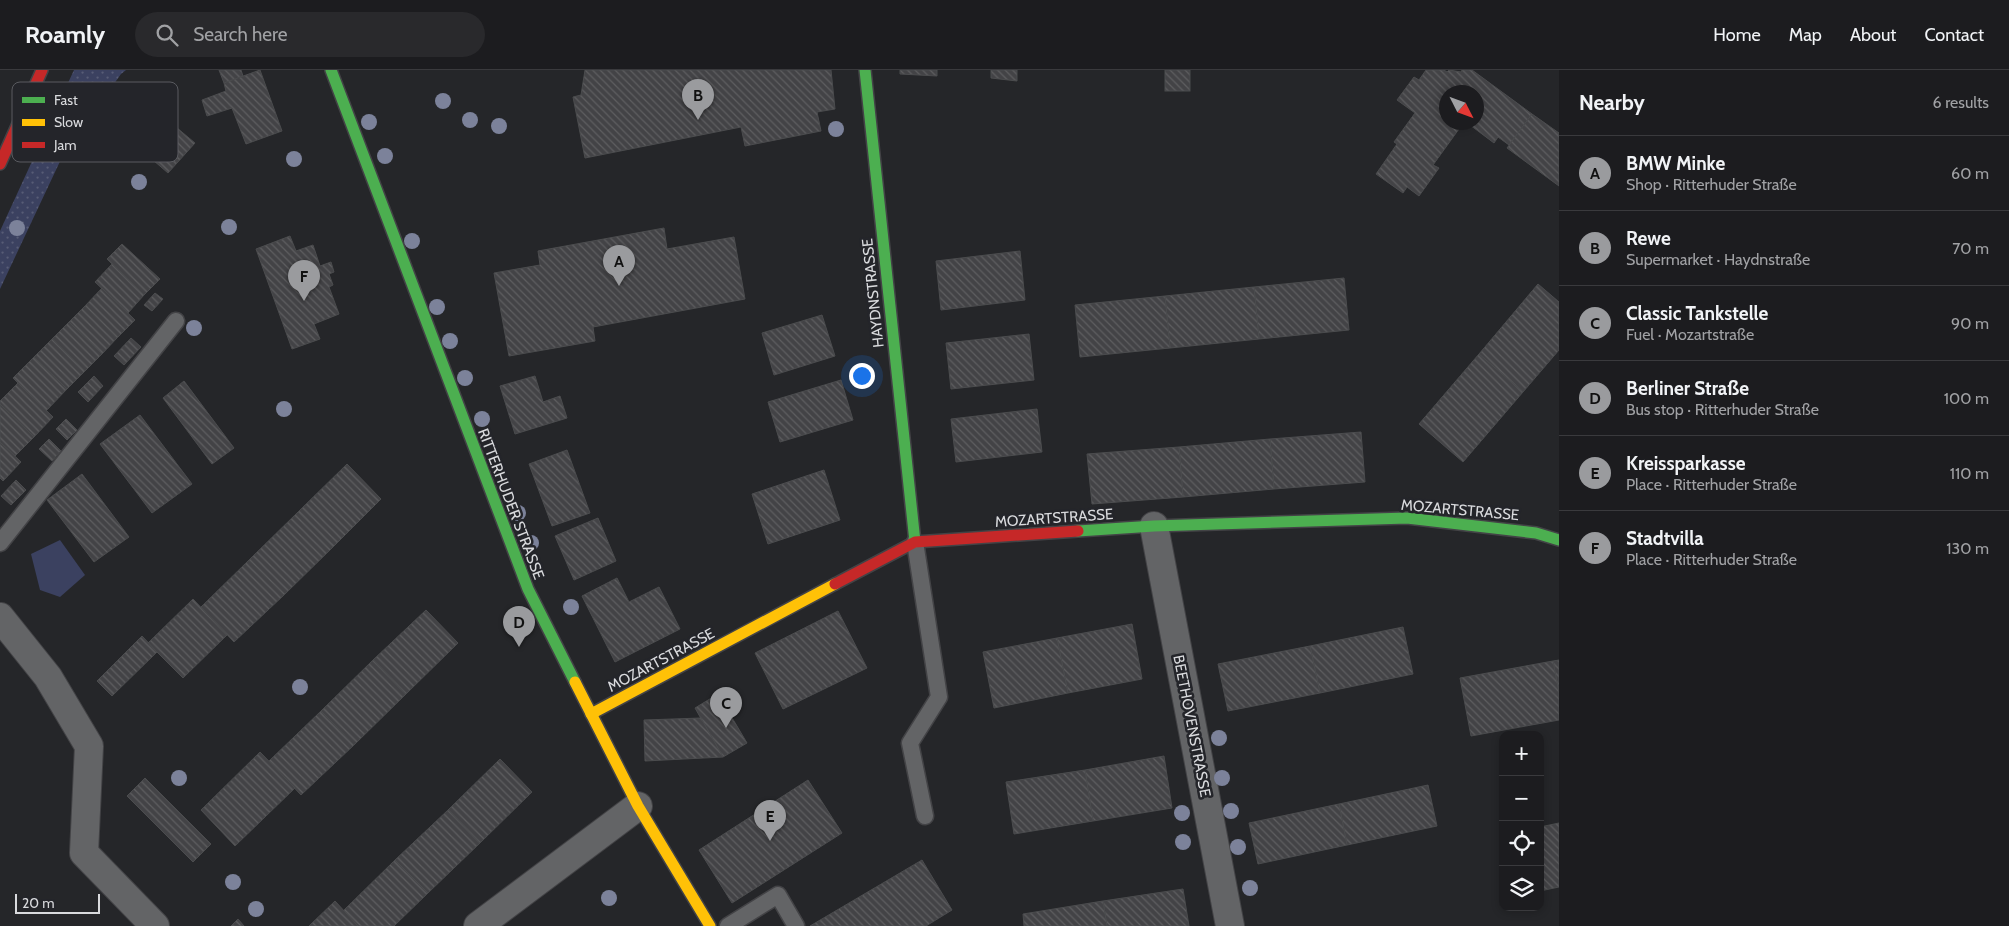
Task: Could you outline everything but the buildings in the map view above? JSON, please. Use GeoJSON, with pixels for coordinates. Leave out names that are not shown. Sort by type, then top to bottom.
{"type":"FeatureCollection","features":[{"type":"Feature","properties":{"kind":"street"},"geometry":{"type":"LineString","coordinates":[[37,82],[42,70]]}},
{"type":"Feature","properties":{"kind":"street","name":"RITTERHUDER STRASSE"},"geometry":{"type":"LineString","coordinates":[[331,70],[528,590],[638,806],[710,926]]}},
{"type":"Feature","properties":{"kind":"street","name":"HAYDNSTRASSE"},"geometry":{"type":"LineString","coordinates":[[865,70],[914,542]]}},
{"type":"Feature","properties":{"kind":"street"},"geometry":{"type":"LineString","coordinates":[[0,164],[12,137]]}},
{"type":"Feature","properties":{"kind":"street","name":"MOZARTSTRASSE"},"geometry":{"type":"LineString","coordinates":[[591,714],[914,542],[1154,526],[1407,518],[1536,532],[1559,540]]}},
{"type":"Feature","properties":{"kind":"street","name":"BEETHOVENSTRASSE"},"geometry":{"type":"LineString","coordinates":[[1154,526],[1230,926]]}},
{"type":"Feature","properties":{"kind":"street"},"geometry":{"type":"LineString","coordinates":[[0,617],[48,677],[89,746],[84,853],[155,926]]}},
{"type":"Feature","properties":{"kind":"street"},"geometry":{"type":"LineString","coordinates":[[478,926],[638,806]]}},
{"type":"Feature","properties":{"kind":"lane"},"geometry":{"type":"LineString","coordinates":[[0,543],[176,321]]}},
{"type":"Feature","properties":{"kind":"lane"},"geometry":{"type":"LineString","coordinates":[[914,542],[939,697],[910,743],[925,816]]}},
{"type":"Feature","properties":{"kind":"lane"},"geometry":{"type":"LineString","coordinates":[[728,926],[778,895],[796,926]]}},
{"type":"Feature","properties":{"kind":"shaded area"},"geometry":{"type":"Polygon","coordinates":[[[74,70],[126,70],[115,82],[68,82],[74,70]]]}},
{"type":"Feature","properties":{"kind":"shaded area"},"geometry":{"type":"Polygon","coordinates":[[[32,162],[60,162],[0,289],[0,231],[32,162]]]}},
{"type":"Feature","properties":{"kind":"shaded area"},"geometry":{"type":"Polygon","coordinates":[[[60,540],[85,575],[60,597],[40,590],[31,554],[60,540]]]}},
{"type":"Feature","properties":{"kind":"traffic: fast"},"geometry":{"type":"LineString","coordinates":[[331,70],[528,589],[575,682]]}},
{"type":"Feature","properties":{"kind":"traffic: fast"},"geometry":{"type":"LineString","coordinates":[[865,70],[915,542]]}},
{"type":"Feature","properties":{"kind":"traffic: fast"},"geometry":{"type":"LineString","coordinates":[[1078,531],[1154,526],[1407,518],[1536,533],[1559,540]]}},
{"type":"Feature","properties":{"kind":"traffic: slow"},"geometry":{"type":"LineString","coordinates":[[591,714],[835,584]]}},
{"type":"Feature","properties":{"kind":"traffic: slow"},"geometry":{"type":"LineString","coordinates":[[575,682],[638,806],[710,926]]}},
{"type":"Feature","properties":{"kind":"traffic: jam"},"geometry":{"type":"LineString","coordinates":[[37,82],[42,70]]}},
{"type":"Feature","properties":{"kind":"traffic: jam"},"geometry":{"type":"LineString","coordinates":[[0,164],[12,137]]}},
{"type":"Feature","properties":{"kind":"traffic: jam"},"geometry":{"type":"LineString","coordinates":[[835,584],[915,542],[1078,531]]}},
{"type":"Feature","properties":{"kind":"place","name":"Rewe"},"geometry":{"type":"Point","coordinates":[698,120]}},
{"type":"Feature","properties":{"kind":"place","name":"BMW Minke"},"geometry":{"type":"Point","coordinates":[619,286]}},
{"type":"Feature","properties":{"kind":"place","name":"Stadtvilla"},"geometry":{"type":"Point","coordinates":[304,301]}},
{"type":"Feature","properties":{"kind":"place","name":"Berliner Straße"},"geometry":{"type":"Point","coordinates":[519,647]}},
{"type":"Feature","properties":{"kind":"place","name":"Classic Tankstelle"},"geometry":{"type":"Point","coordinates":[726,728]}},
{"type":"Feature","properties":{"kind":"place","name":"Kreissparkasse"},"geometry":{"type":"Point","coordinates":[770,841]}}]}
